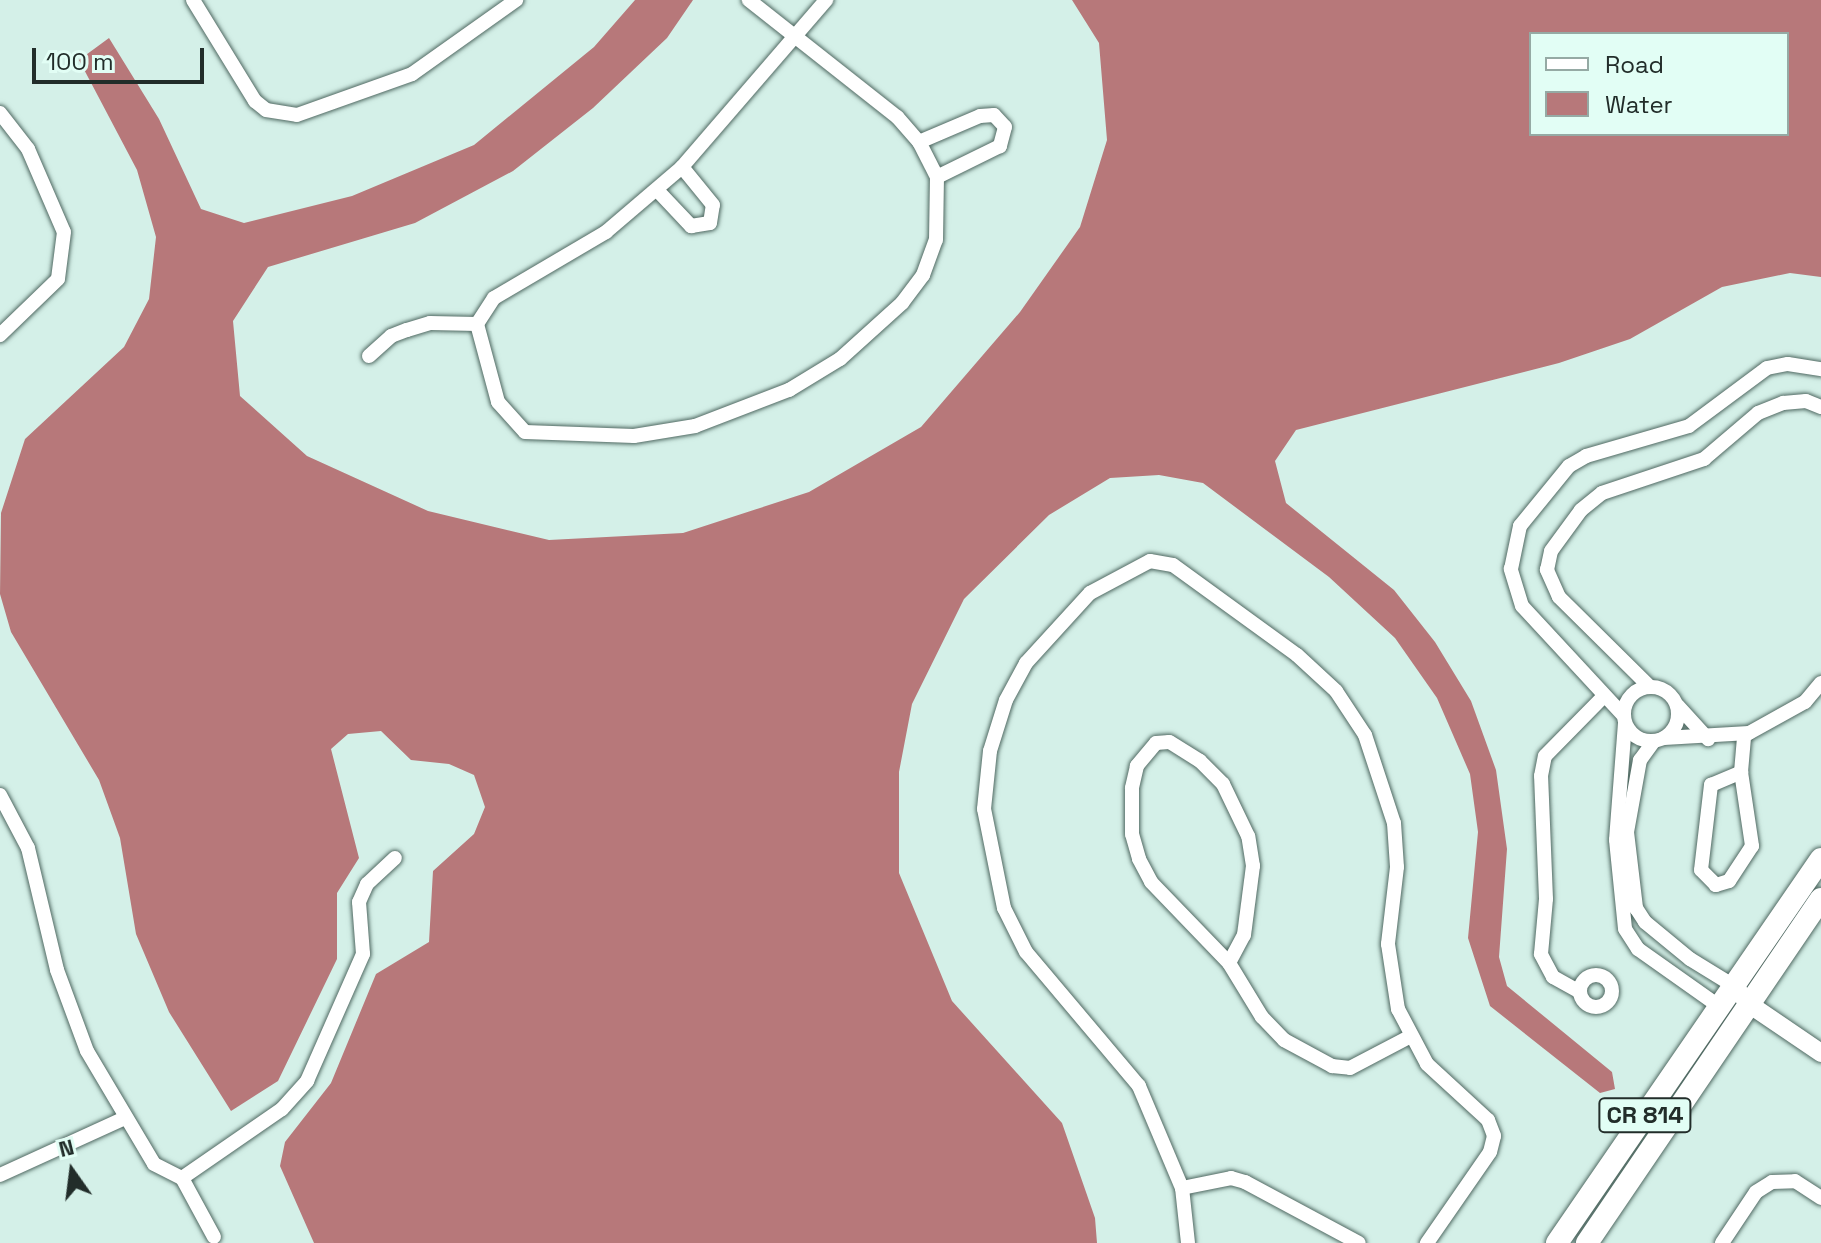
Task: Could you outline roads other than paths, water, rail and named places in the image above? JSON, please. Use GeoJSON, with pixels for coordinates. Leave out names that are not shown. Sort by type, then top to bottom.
{"type":"FeatureCollection","features":[{"type":"Feature","properties":{"kind":"main road","name":"CR 814"},"geometry":{"type":"LineString","coordinates":[[1557,1243],[1821,859]]}},
{"type":"Feature","properties":{"kind":"main road","name":"CR 814"},"geometry":{"type":"LineString","coordinates":[[1587,1243],[1821,899]]}},
{"type":"Feature","properties":{"kind":"street"},"geometry":{"type":"LineString","coordinates":[[193,0],[266,110],[297,115],[412,74],[516,0]]}},
{"type":"Feature","properties":{"kind":"street"},"geometry":{"type":"LineString","coordinates":[[749,0],[795,35],[897,117],[919,142],[937,177],[936,240],[923,275],[902,303],[840,359],[744,411],[634,436],[525,432],[498,402],[477,324],[494,298],[606,232],[657,190],[682,167],[795,35],[826,0]]}},
{"type":"Feature","properties":{"kind":"street"},"geometry":{"type":"LineString","coordinates":[[0,113],[28,149],[64,232],[58,279],[0,335]]}},
{"type":"Feature","properties":{"kind":"street"},"geometry":{"type":"LineString","coordinates":[[919,142],[980,116],[994,115],[1005,127],[1000,146],[937,177]]}},
{"type":"Feature","properties":{"kind":"street"},"geometry":{"type":"LineString","coordinates":[[657,190],[691,226],[710,223],[713,205],[682,167]]}},
{"type":"Feature","properties":{"kind":"street"},"geometry":{"type":"LineString","coordinates":[[369,356],[391,336],[419,327],[477,324]]}},
{"type":"Feature","properties":{"kind":"street"},"geometry":{"type":"LineString","coordinates":[[1821,369],[1767,368],[1689,426],[1586,456],[1569,466],[1520,526],[1511,569],[1522,606],[1606,697],[1634,735],[1659,740],[1708,739],[1744,734],[1805,702],[1821,683]]}},
{"type":"Feature","properties":{"kind":"street"},"geometry":{"type":"LineString","coordinates":[[1749,1004],[1720,1007],[1638,949],[1625,929],[1616,840],[1625,720],[1638,692],[1633,671],[1559,597],[1547,570],[1551,551],[1581,510],[1602,493],[1704,459],[1758,413],[1783,403],[1821,407]]}},
{"type":"Feature","properties":{"kind":"street"},"geometry":{"type":"LineString","coordinates":[[1188,1243],[1182,1188],[1139,1086],[1026,952],[1004,908],[984,809],[990,751],[1006,700],[1026,663],[1090,593],[1150,561],[1173,565],[1297,655],[1336,691],[1365,735],[1394,823],[1397,867],[1389,955],[1398,1009],[1409,1037],[1447,1088],[1488,1120],[1494,1136],[1490,1152],[1427,1243]]}},
{"type":"Feature","properties":{"kind":"street"},"geometry":{"type":"LineString","coordinates":[[1580,992],[1553,977],[1541,954],[1546,885],[1541,776],[1545,756],[1606,697],[1638,692],[1667,691],[1708,739]]}},
{"type":"Feature","properties":{"kind":"street"},"geometry":{"type":"LineString","coordinates":[[1678,706],[1677,725],[1640,760],[1627,832],[1636,908],[1645,922],[1690,959],[1734,986],[1749,1004],[1821,1053]]}},
{"type":"Feature","properties":{"kind":"street"},"geometry":{"type":"LineString","coordinates":[[1741,772],[1711,785],[1701,870],[1716,885],[1729,881],[1752,846],[1741,772],[1744,734]]}},
{"type":"Feature","properties":{"kind":"street"},"geometry":{"type":"LineString","coordinates":[[1229,963],[1244,935],[1253,866],[1248,836],[1223,784],[1200,761],[1169,742],[1156,743],[1137,766],[1132,788],[1132,834],[1139,859],[1151,882],[1229,963],[1262,1017],[1284,1040],[1332,1066],[1350,1068],[1409,1037]]}},
{"type":"Feature","properties":{"kind":"street"},"geometry":{"type":"LineString","coordinates":[[0,795],[5,818],[41,887],[69,1014],[125,1118],[154,1164],[182,1178],[214,1237]]}},
{"type":"Feature","properties":{"kind":"street"},"geometry":{"type":"LineString","coordinates":[[182,1178],[282,1109],[307,1081],[363,954],[359,902],[367,884],[395,858]]}},
{"type":"Feature","properties":{"kind":"street"},"geometry":{"type":"LineString","coordinates":[[0,1175],[125,1118]]}},
{"type":"Feature","properties":{"kind":"street"},"geometry":{"type":"LineString","coordinates":[[1182,1188],[1231,1178],[1245,1182],[1359,1243]]}},
{"type":"Feature","properties":{"kind":"street"},"geometry":{"type":"LineString","coordinates":[[1722,1243],[1756,1192],[1772,1182],[1795,1181],[1821,1198]]}},
{"type":"Feature","properties":{"kind":"water"},"geometry":{"type":"Polygon","coordinates":[[[635,0],[693,0],[667,38],[593,108],[513,171],[415,223],[268,267],[233,321],[240,396],[307,456],[428,511],[549,540],[683,533],[809,492],[921,427],[1020,312],[1080,227],[1107,140],[1099,43],[1072,0],[1821,0],[1821,277],[1790,273],[1722,287],[1630,339],[1559,363],[1296,430],[1275,461],[1286,503],[1394,590],[1435,642],[1471,701],[1496,770],[1507,849],[1499,957],[1507,986],[1612,1072],[1615,1089],[1600,1093],[1490,1006],[1468,938],[1478,832],[1470,774],[1437,698],[1395,638],[1329,577],[1203,483],[1159,475],[1110,478],[1049,515],[964,599],[912,704],[899,772],[899,873],[952,1001],[1062,1123],[1095,1218],[1097,1243],[314,1243],[280,1166],[285,1142],[331,1083],[376,974],[429,942],[433,871],[474,834],[485,807],[474,775],[449,764],[411,760],[381,731],[348,734],[331,749],[359,858],[337,893],[337,959],[278,1081],[231,1111],[169,1012],[136,934],[120,838],[99,780],[11,632],[0,594],[1,513],[25,439],[124,347],[149,299],[156,237],[137,170],[79,60],[109,38],[159,119],[201,209],[244,223],[352,196],[474,145],[594,47],[635,0]]]}}]}
